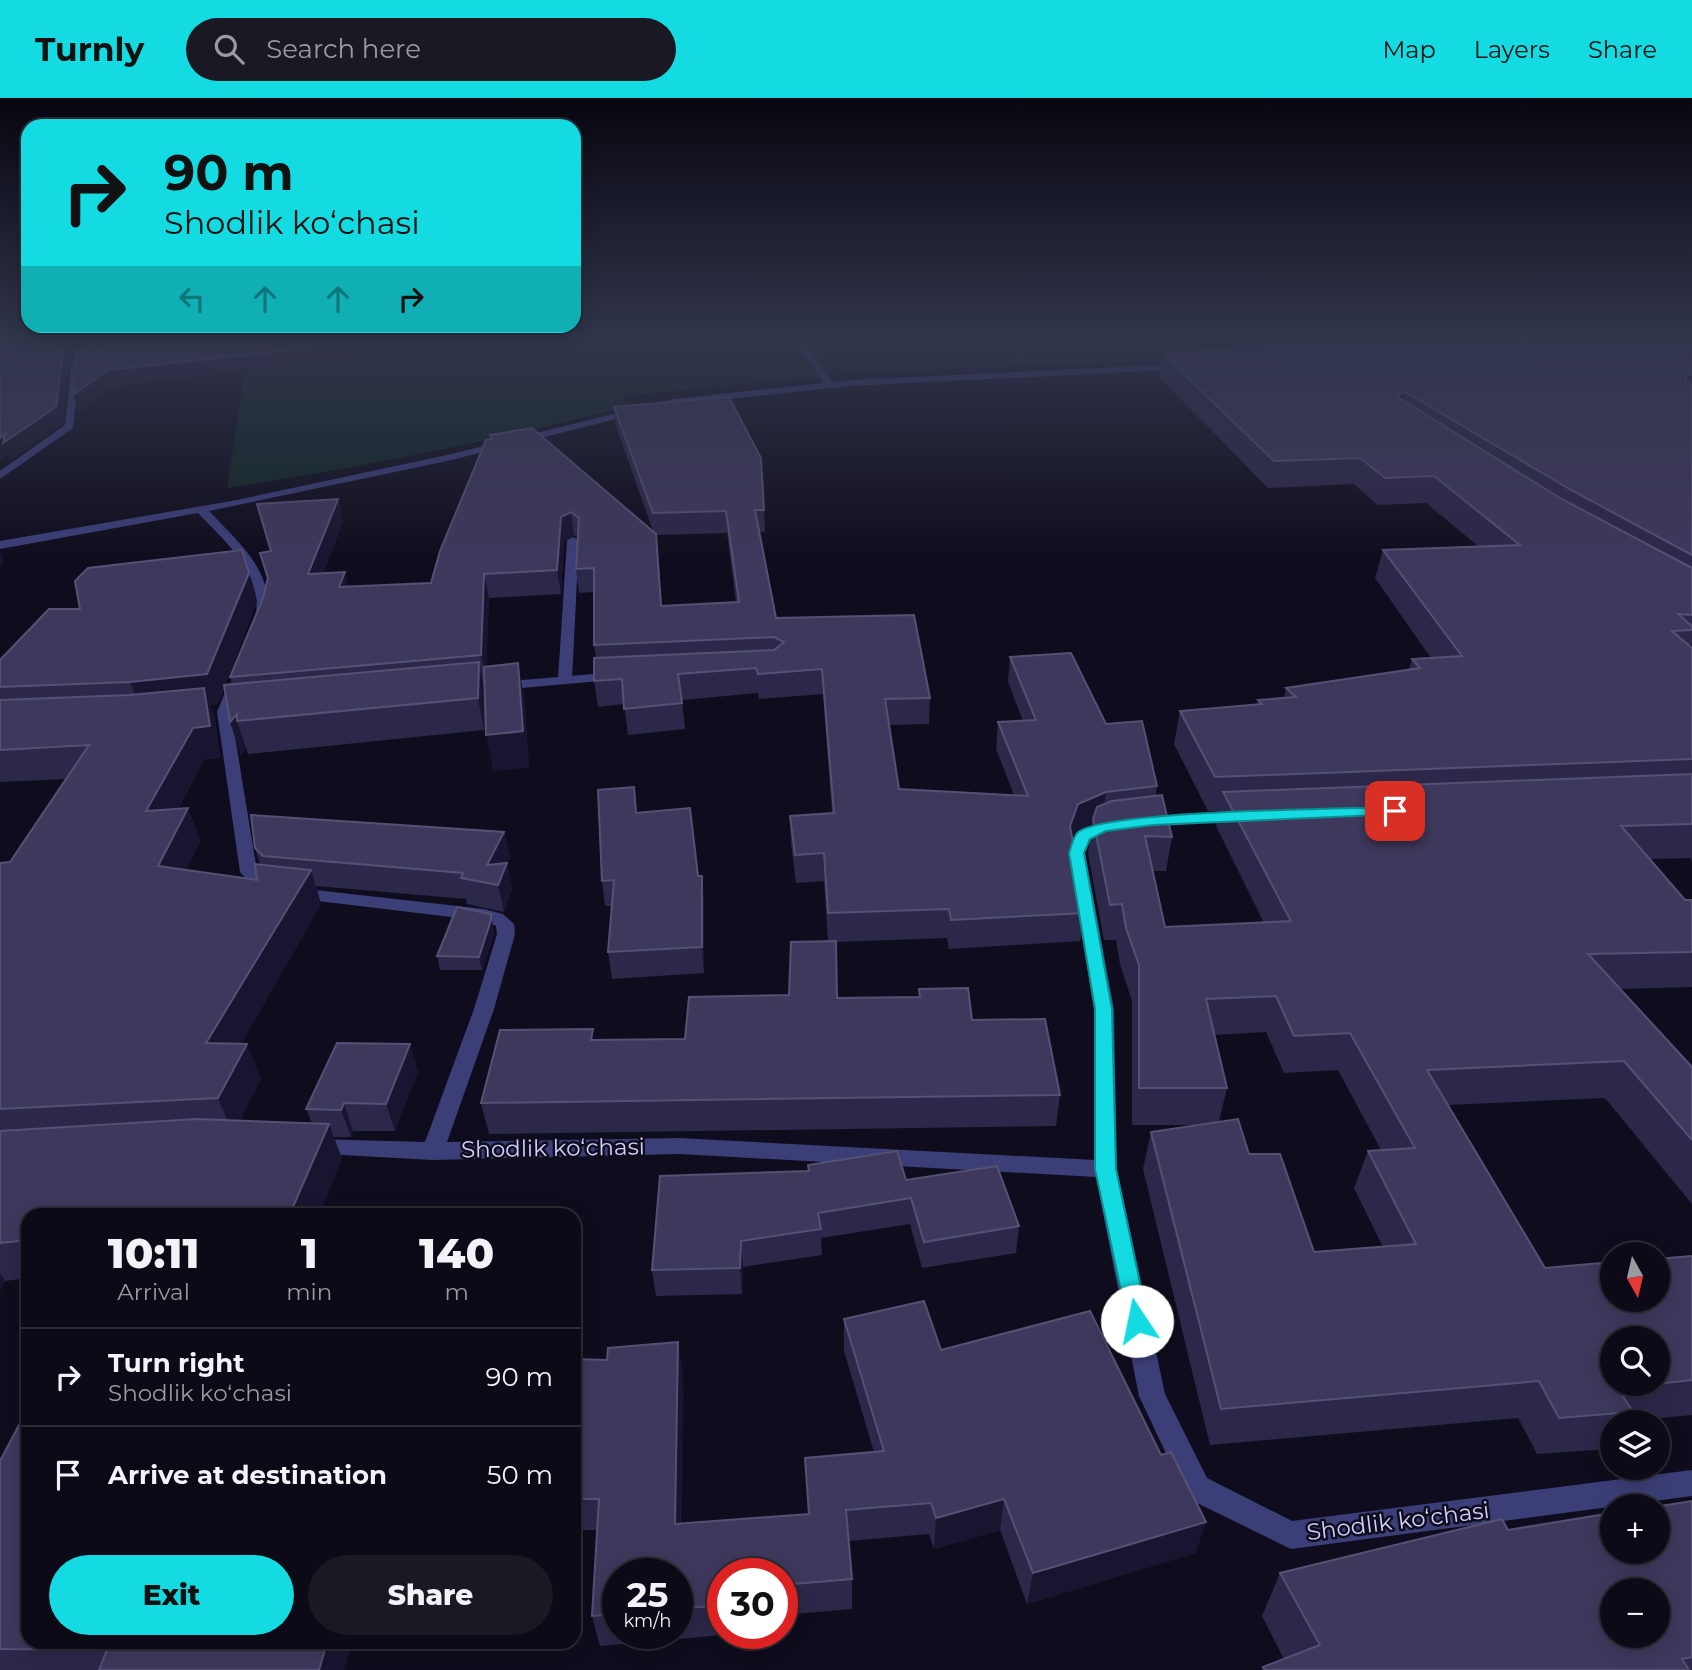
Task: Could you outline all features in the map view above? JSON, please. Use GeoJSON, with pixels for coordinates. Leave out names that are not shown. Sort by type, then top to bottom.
{"type":"FeatureCollection","features":[{"type":"Feature","properties":{"kind":"street"},"geometry":{"type":"LineString","coordinates":[[0,476],[70,426],[71,412]]}},
{"type":"Feature","properties":{"kind":"street"},"geometry":{"type":"LineString","coordinates":[[0,545],[201,510],[447,458],[631,412]]}},
{"type":"Feature","properties":{"kind":"street"},"geometry":{"type":"LineString","coordinates":[[201,510],[258,574],[266,601],[256,633]]}},
{"type":"Feature","properties":{"kind":"street"},"geometry":{"type":"LineString","coordinates":[[565,679],[573,540]]}},
{"type":"Feature","properties":{"kind":"street"},"geometry":{"type":"LineString","coordinates":[[242,667],[224,712],[249,872],[257,883],[266,890],[484,915],[505,924],[506,934],[484,1009],[433,1151]]}},
{"type":"Feature","properties":{"kind":"street"},"geometry":{"type":"LineString","coordinates":[[484,687],[630,675]]}},
{"type":"Feature","properties":{"kind":"street","name":"Shodlik koʻchasi"},"geometry":{"type":"LineString","coordinates":[[1263,816],[1153,821],[1102,827],[1083,836],[1077,853],[1104,1009],[1106,1169],[1152,1396],[1196,1488],[1291,1535],[1692,1483]]}},
{"type":"Feature","properties":{"kind":"street","name":"Shodlik koʻchasi"},"geometry":{"type":"LineString","coordinates":[[295,1147],[433,1151],[679,1146],[1106,1169]]}},
{"type":"Feature","properties":{"kind":"green space"},"geometry":{"type":"Polygon","coordinates":[[[239,412],[604,412],[430,452],[227,488],[239,412]]]}},
{"type":"Feature","properties":{"kind":"building"},"geometry":{"type":"Polygon","coordinates":[[[0,412],[48,412],[3,443],[5,434],[0,438],[0,412]]]}},
{"type":"Feature","properties":{"kind":"building"},"geometry":{"type":"Polygon","coordinates":[[[616,412],[737,412],[761,458],[764,510],[755,510],[776,618],[914,615],[930,698],[885,699],[899,789],[1028,796],[998,722],[1036,720],[1010,657],[1071,653],[1106,724],[1142,721],[1157,786],[1106,792],[1078,804],[1070,826],[1085,913],[951,920],[949,909],[828,913],[824,853],[795,855],[790,816],[834,813],[822,669],[758,674],[756,668],[678,674],[682,703],[624,709],[622,679],[594,681],[594,658],[774,650],[784,642],[774,637],[594,645],[594,568],[576,569],[579,518],[571,512],[561,517],[557,570],[484,574],[481,655],[230,677],[263,598],[268,578],[260,553],[271,551],[257,504],[338,499],[308,574],[345,572],[339,587],[431,583],[440,551],[486,440],[493,439],[490,435],[532,428],[656,534],[661,606],[739,602],[726,511],[653,513],[616,412]]]}},
{"type":"Feature","properties":{"kind":"building"},"geometry":{"type":"Polygon","coordinates":[[[1224,412],[1422,412],[1560,498],[1692,568],[1692,615],[1678,614],[1692,626],[1692,630],[1672,631],[1692,648],[1692,759],[1215,777],[1180,711],[1262,704],[1258,700],[1296,697],[1286,688],[1420,668],[1412,659],[1462,656],[1383,550],[1520,545],[1434,476],[1385,478],[1360,458],[1274,461],[1224,412]]]}},
{"type":"Feature","properties":{"kind":"building"},"geometry":{"type":"Polygon","coordinates":[[[1439,412],[1692,412],[1692,555],[1571,490],[1439,412]]]}},
{"type":"Feature","properties":{"kind":"building"},"geometry":{"type":"Polygon","coordinates":[[[242,550],[249,573],[207,674],[130,682],[0,687],[0,660],[49,609],[80,609],[75,581],[88,568],[242,550]]]}},
{"type":"Feature","properties":{"kind":"building"},"geometry":{"type":"Polygon","coordinates":[[[479,662],[478,698],[237,721],[237,714],[230,722],[224,685],[479,662]]]}},
{"type":"Feature","properties":{"kind":"building"},"geometry":{"type":"Polygon","coordinates":[[[518,663],[523,731],[486,735],[484,667],[518,663]]]}},
{"type":"Feature","properties":{"kind":"building"},"geometry":{"type":"Polygon","coordinates":[[[204,688],[210,726],[193,728],[146,811],[188,808],[158,866],[257,880],[255,864],[311,870],[206,1043],[247,1044],[218,1098],[0,1109],[0,863],[10,862],[89,745],[0,750],[0,700],[130,695],[204,688]]]}},
{"type":"Feature","properties":{"kind":"building"},"geometry":{"type":"Polygon","coordinates":[[[1692,774],[1692,824],[1621,826],[1685,900],[1692,900],[1692,952],[1588,954],[1692,1067],[1692,1140],[1624,1061],[1427,1070],[1545,1268],[1600,1263],[1600,1312],[1670,1312],[1670,1258],[1692,1256],[1692,1380],[1670,1383],[1670,1326],[1600,1326],[1600,1396],[1623,1396],[1632,1410],[1600,1410],[1600,1415],[1559,1418],[1539,1381],[1221,1409],[1151,1132],[1238,1119],[1249,1154],[1280,1154],[1314,1252],[1416,1244],[1368,1151],[1415,1148],[1350,1033],[1294,1036],[1276,996],[1206,999],[1227,1088],[1139,1088],[1139,965],[1126,928],[1122,904],[1110,905],[1093,819],[1097,807],[1112,801],[1162,795],[1172,837],[1145,836],[1165,927],[1291,921],[1223,792],[1692,774]]]}},
{"type":"Feature","properties":{"kind":"building"},"geometry":{"type":"Polygon","coordinates":[[[634,787],[636,813],[690,808],[698,876],[702,876],[702,947],[608,952],[614,880],[602,881],[598,790],[634,787]]]}},
{"type":"Feature","properties":{"kind":"building"},"geometry":{"type":"Polygon","coordinates":[[[251,815],[504,832],[487,865],[507,863],[498,885],[461,878],[463,873],[263,856],[255,848],[251,815]]]}},
{"type":"Feature","properties":{"kind":"building"},"geometry":{"type":"Polygon","coordinates":[[[457,907],[491,914],[479,957],[437,956],[457,907]]]}},
{"type":"Feature","properties":{"kind":"building"},"geometry":{"type":"Polygon","coordinates":[[[836,941],[837,998],[920,997],[919,989],[968,988],[972,1020],[1045,1019],[1060,1095],[481,1103],[500,1030],[593,1029],[591,1040],[685,1039],[689,997],[789,995],[791,942],[836,941]]]}},
{"type":"Feature","properties":{"kind":"building"},"geometry":{"type":"Polygon","coordinates":[[[337,1043],[410,1044],[386,1104],[344,1103],[341,1110],[306,1109],[337,1043]]]}},
{"type":"Feature","properties":{"kind":"building"},"geometry":{"type":"Polygon","coordinates":[[[197,1119],[329,1124],[293,1208],[21,1208],[21,1241],[0,1243],[0,1131],[197,1119]]]}},
{"type":"Feature","properties":{"kind":"building"},"geometry":{"type":"Polygon","coordinates":[[[897,1151],[906,1180],[997,1166],[1019,1226],[924,1242],[911,1198],[818,1213],[821,1229],[741,1241],[740,1268],[652,1270],[660,1176],[809,1171],[808,1165],[897,1151]]]}},
{"type":"Feature","properties":{"kind":"building"},"geometry":{"type":"Polygon","coordinates":[[[924,1301],[941,1350],[1090,1311],[1161,1455],[1171,1452],[1206,1522],[1033,1573],[1004,1499],[936,1518],[931,1503],[846,1510],[852,1579],[798,1584],[798,1558],[707,1558],[707,1606],[693,1608],[693,1558],[602,1558],[602,1615],[592,1616],[599,1499],[581,1499],[581,1359],[607,1360],[608,1348],[678,1342],[675,1524],[809,1514],[805,1458],[884,1451],[844,1319],[924,1301]]]}},
{"type":"Feature","properties":{"kind":"building"},"geometry":{"type":"Polygon","coordinates":[[[21,1425],[21,1649],[325,1649],[319,1670],[99,1670],[107,1650],[0,1649],[0,1461],[21,1425]]]}},
{"type":"Feature","properties":{"kind":"building"},"geometry":{"type":"Polygon","coordinates":[[[1692,1501],[1692,1657],[1682,1659],[1689,1670],[1265,1670],[1263,1667],[1320,1645],[1280,1573],[1502,1519],[1508,1530],[1600,1515],[1600,1564],[1670,1564],[1670,1504],[1692,1501]]]}},
{"type":"Feature","properties":{"kind":"route"},"geometry":{"type":"LineString","coordinates":[[1137,1321],[1106,1169],[1104,1009],[1077,853],[1083,836],[1102,827],[1153,821],[1395,811]]}}]}
